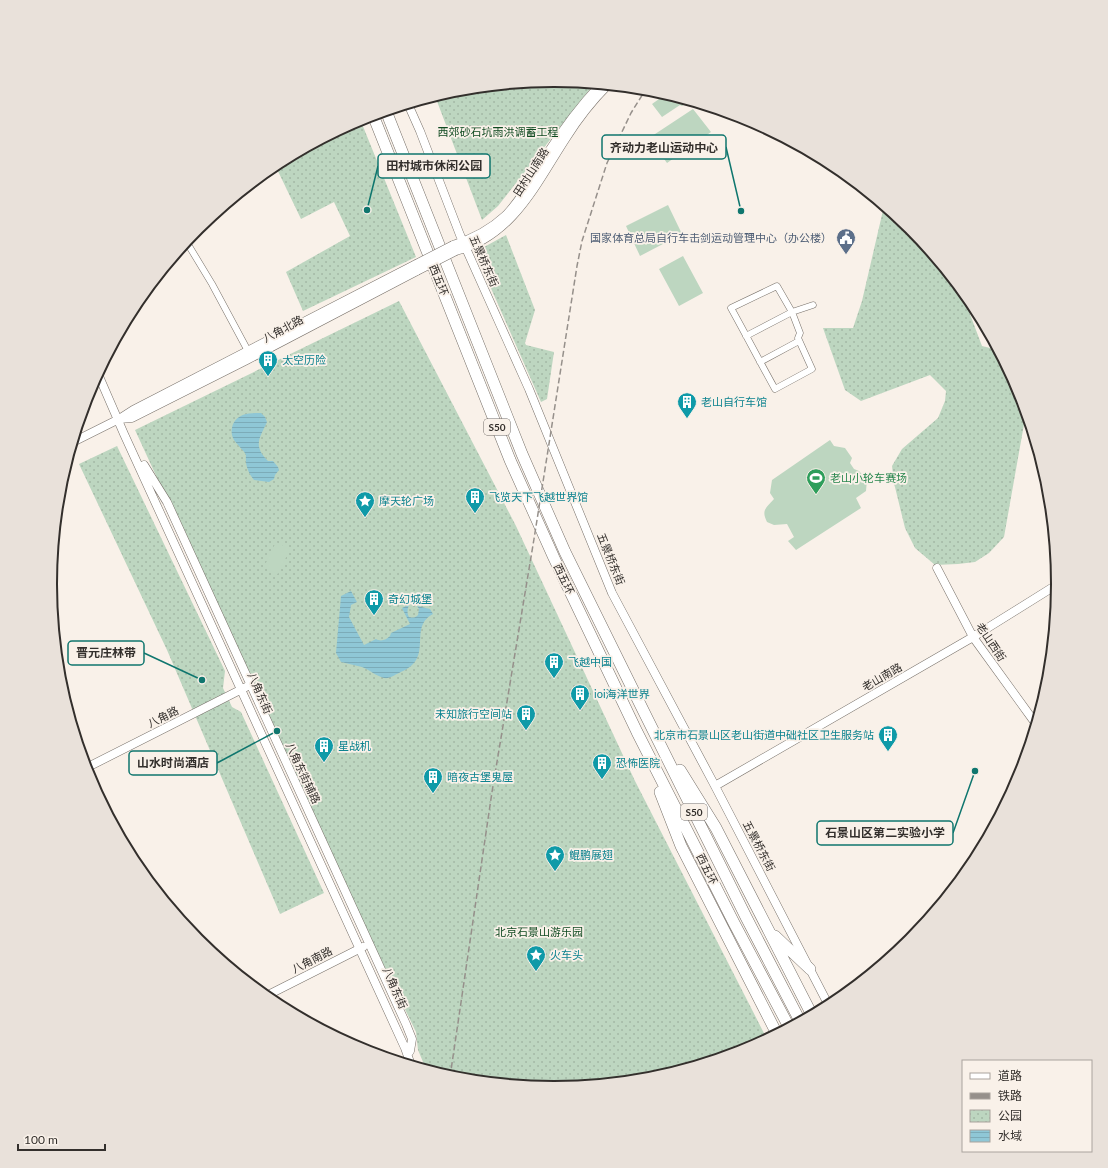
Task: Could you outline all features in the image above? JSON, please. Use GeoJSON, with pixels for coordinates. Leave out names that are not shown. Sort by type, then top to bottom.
{"type":"FeatureCollection","features":[{"type":"Feature","properties":{"kind":"highway","name":"西五环"},"geometry":{"type":"LineString","coordinates":[[388,115],[522,454],[565,552],[746,917],[798,1016]]}},
{"type":"Feature","properties":{"kind":"highway","name":"西五环"},"geometry":{"type":"LineString","coordinates":[[375,121],[510,460],[554,558],[637,732],[734,923],[787,1023]]}},
{"type":"Feature","properties":{"kind":"highway"},"geometry":{"type":"LineString","coordinates":[[642,708],[716,828],[809,1010]]}},
{"type":"Feature","properties":{"kind":"highway"},"geometry":{"type":"LineString","coordinates":[[637,732],[681,846],[775,1030]]}},
{"type":"Feature","properties":{"kind":"highway"},"geometry":{"type":"LineString","coordinates":[[768,930],[810,969]]}},
{"type":"Feature","properties":{"kind":"main road","name":"田村山南路"},"geometry":{"type":"LineString","coordinates":[[466,245],[506,215],[520,197],[570,121],[596,89]]}},
{"type":"Feature","properties":{"kind":"main road","name":"田村山南路"},"geometry":{"type":"LineString","coordinates":[[454,248],[466,245],[495,232],[522,207],[536,187],[566,137],[604,90]]}},
{"type":"Feature","properties":{"kind":"main road","name":"五景桥东街"},"geometry":{"type":"LineString","coordinates":[[410,108],[466,245],[529,389],[612,593],[715,786],[826,1000]]}},
{"type":"Feature","properties":{"kind":"main road","name":"八角北路"},"geometry":{"type":"LineString","coordinates":[[118,419],[132,418],[248,360],[454,248]]}},
{"type":"Feature","properties":{"kind":"main road","name":"八角北路"},"geometry":{"type":"LineString","coordinates":[[79,439],[132,410],[248,351],[417,268]]}},
{"type":"Feature","properties":{"kind":"main road","name":"八角东街"},"geometry":{"type":"LineString","coordinates":[[101,380],[127,441],[246,687]]}},
{"type":"Feature","properties":{"kind":"main road","name":"八角东街"},"geometry":{"type":"LineString","coordinates":[[118,419],[129,432],[364,946],[414,1061]]}},
{"type":"Feature","properties":{"kind":"main road","name":"老山西街"},"geometry":{"type":"LineString","coordinates":[[937,568],[973,637],[1032,719]]}},
{"type":"Feature","properties":{"kind":"main road","name":"老山南路"},"geometry":{"type":"LineString","coordinates":[[715,786],[973,637],[1051,588]]}},
{"type":"Feature","properties":{"kind":"main road","name":"八角路"},"geometry":{"type":"LineString","coordinates":[[91,765],[246,687]]}},
{"type":"Feature","properties":{"kind":"main road","name":"八角东街"},"geometry":{"type":"LineString","coordinates":[[364,946],[408,1059]]}},
{"type":"Feature","properties":{"kind":"main road","name":"八角南路"},"geometry":{"type":"LineString","coordinates":[[272,993],[364,946]]}},
{"type":"Feature","properties":{"kind":"street"},"geometry":{"type":"LineString","coordinates":[[189,247],[212,284],[248,351]]}},
{"type":"Feature","properties":{"kind":"street"},"geometry":{"type":"LineString","coordinates":[[777,286],[792,312],[800,333],[798,338],[799,341],[812,369],[775,389],[731,308],[777,286]]}},
{"type":"Feature","properties":{"kind":"street"},"geometry":{"type":"LineString","coordinates":[[746,336],[792,312],[813,305]]}},
{"type":"Feature","properties":{"kind":"street"},"geometry":{"type":"LineString","coordinates":[[760,362],[799,341]]}},
{"type":"Feature","properties":{"kind":"green space","name":"西郊砂石坑雨洪调蓄工程"},"geometry":{"type":"Polygon","coordinates":[[[521,88],[591,88],[498,206],[482,220],[437,101],[489,91],[521,88]]]}},
{"type":"Feature","properties":{"kind":"green space"},"geometry":{"type":"Polygon","coordinates":[[[659,99],[685,104],[682,106],[680,105],[662,117],[652,104],[659,99]]]}},
{"type":"Feature","properties":{"kind":"green space"},"geometry":{"type":"Polygon","coordinates":[[[693,109],[711,132],[667,163],[649,138],[693,109]]]}},
{"type":"Feature","properties":{"kind":"green space"},"geometry":{"type":"Polygon","coordinates":[[[363,126],[416,257],[303,311],[286,272],[350,236],[334,202],[301,219],[278,171],[334,138],[363,126]]]}},
{"type":"Feature","properties":{"kind":"green space"},"geometry":{"type":"Polygon","coordinates":[[[668,205],[682,234],[640,256],[626,226],[668,205]]]}},
{"type":"Feature","properties":{"kind":"green space"},"geometry":{"type":"Polygon","coordinates":[[[883,211],[928,256],[948,281],[969,311],[982,346],[991,348],[1000,364],[1013,394],[1024,422],[1004,537],[989,553],[975,562],[935,565],[915,548],[905,528],[894,483],[892,466],[902,449],[938,418],[945,401],[946,391],[930,375],[861,401],[845,390],[823,328],[853,328],[862,301],[883,211]]]}},
{"type":"Feature","properties":{"kind":"green space"},"geometry":{"type":"Polygon","coordinates":[[[506,235],[535,310],[525,343],[526,345],[554,352],[547,399],[541,402],[475,252],[506,235]]]}},
{"type":"Feature","properties":{"kind":"green space"},"geometry":{"type":"Polygon","coordinates":[[[683,256],[703,293],[679,306],[659,269],[683,256]]]}},
{"type":"Feature","properties":{"kind":"green space","name":"北京石景山游乐园"},"geometry":{"type":"Polygon","coordinates":[[[399,301],[516,526],[635,781],[765,1034],[714,1055],[683,1064],[619,1077],[587,1080],[521,1080],[489,1077],[424,1064],[418,1050],[416,1032],[343,881],[135,430],[399,301]]]}},
{"type":"Feature","properties":{"kind":"green space","name":"老山小轮车赛场"},"geometry":{"type":"Polygon","coordinates":[[[830,440],[834,446],[845,448],[852,458],[850,463],[854,469],[859,471],[867,480],[866,491],[856,498],[861,508],[796,550],[788,541],[794,537],[787,524],[774,525],[767,522],[765,518],[765,509],[774,499],[770,493],[772,480],[830,440]]]}},
{"type":"Feature","properties":{"kind":"green space"},"geometry":{"type":"Polygon","coordinates":[[[117,446],[225,671],[223,688],[232,707],[241,712],[324,893],[280,914],[167,650],[79,464],[117,446]]]}},
{"type":"Feature","properties":{"kind":"green space"},"geometry":{"type":"Polygon","coordinates":[[[276,542],[290,549],[278,574],[264,567],[276,542]]]}},
{"type":"Feature","properties":{"kind":"water"},"geometry":{"type":"Polygon","coordinates":[[[261,413],[267,422],[259,442],[260,451],[268,461],[273,461],[279,470],[274,479],[269,482],[254,480],[247,468],[246,455],[235,442],[232,434],[235,420],[248,414],[261,413]]]}},
{"type":"Feature","properties":{"kind":"water"},"geometry":{"type":"Polygon","coordinates":[[[351,591],[357,602],[351,605],[349,617],[364,645],[376,639],[385,639],[390,636],[391,633],[410,624],[402,608],[409,605],[408,614],[409,617],[413,618],[418,615],[419,609],[417,606],[430,609],[433,614],[423,623],[420,636],[420,648],[416,660],[406,669],[392,677],[384,678],[362,667],[341,662],[336,653],[341,596],[351,591]]]}},
{"type":"Feature","properties":{"kind":"railway"},"geometry":{"type":"LineString","coordinates":[[451,1070],[492,792],[577,266],[582,241],[607,163],[631,113],[642,95]]}},
{"type":"Feature","properties":{"kind":"place","name":"田村城市休闲公园"},"geometry":{"type":"Point","coordinates":[367,210]}},
{"type":"Feature","properties":{"kind":"place","name":"齐动力老山运动中心"},"geometry":{"type":"Point","coordinates":[741,211]}},
{"type":"Feature","properties":{"kind":"place","name":"国家体育总局自行车击剑运动管理中心（办公楼）"},"geometry":{"type":"Point","coordinates":[846,255]}},
{"type":"Feature","properties":{"kind":"place","name":"太空历险"},"geometry":{"type":"Point","coordinates":[268,377]}},
{"type":"Feature","properties":{"kind":"place","name":"老山自行车馆"},"geometry":{"type":"Point","coordinates":[687,419]}},
{"type":"Feature","properties":{"kind":"place","name":"老山小轮车赛场"},"geometry":{"type":"Point","coordinates":[816,495]}},
{"type":"Feature","properties":{"kind":"place","name":"飞览天下飞越世界馆"},"geometry":{"type":"Point","coordinates":[475,514]}},
{"type":"Feature","properties":{"kind":"place","name":"摩天轮广场"},"geometry":{"type":"Point","coordinates":[365,518]}},
{"type":"Feature","properties":{"kind":"place","name":"奇幻城堡"},"geometry":{"type":"Point","coordinates":[374,616]}},
{"type":"Feature","properties":{"kind":"place","name":"飞越中国"},"geometry":{"type":"Point","coordinates":[554,679]}},
{"type":"Feature","properties":{"kind":"place","name":"晋元庄林带"},"geometry":{"type":"Point","coordinates":[202,680]}},
{"type":"Feature","properties":{"kind":"place","name":"ioi海洋世界"},"geometry":{"type":"Point","coordinates":[580,711]}},
{"type":"Feature","properties":{"kind":"place","name":"山水时尚酒店"},"geometry":{"type":"Point","coordinates":[277,731]}},
{"type":"Feature","properties":{"kind":"place","name":"未知旅行空间站"},"geometry":{"type":"Point","coordinates":[526,731]}},
{"type":"Feature","properties":{"kind":"place","name":"北京市石景山区老山街道中础社区卫生服务站"},"geometry":{"type":"Point","coordinates":[888,752]}},
{"type":"Feature","properties":{"kind":"place","name":"星战机"},"geometry":{"type":"Point","coordinates":[324,763]}},
{"type":"Feature","properties":{"kind":"place","name":"石景山区第二实验小学"},"geometry":{"type":"Point","coordinates":[975,771]}},
{"type":"Feature","properties":{"kind":"place","name":"恐怖医院"},"geometry":{"type":"Point","coordinates":[602,780]}},
{"type":"Feature","properties":{"kind":"place","name":"暗夜古堡鬼屋"},"geometry":{"type":"Point","coordinates":[433,794]}},
{"type":"Feature","properties":{"kind":"place","name":"鲲鹏展翅"},"geometry":{"type":"Point","coordinates":[555,872]}},
{"type":"Feature","properties":{"kind":"place","name":"火车头"},"geometry":{"type":"Point","coordinates":[536,972]}}]}
